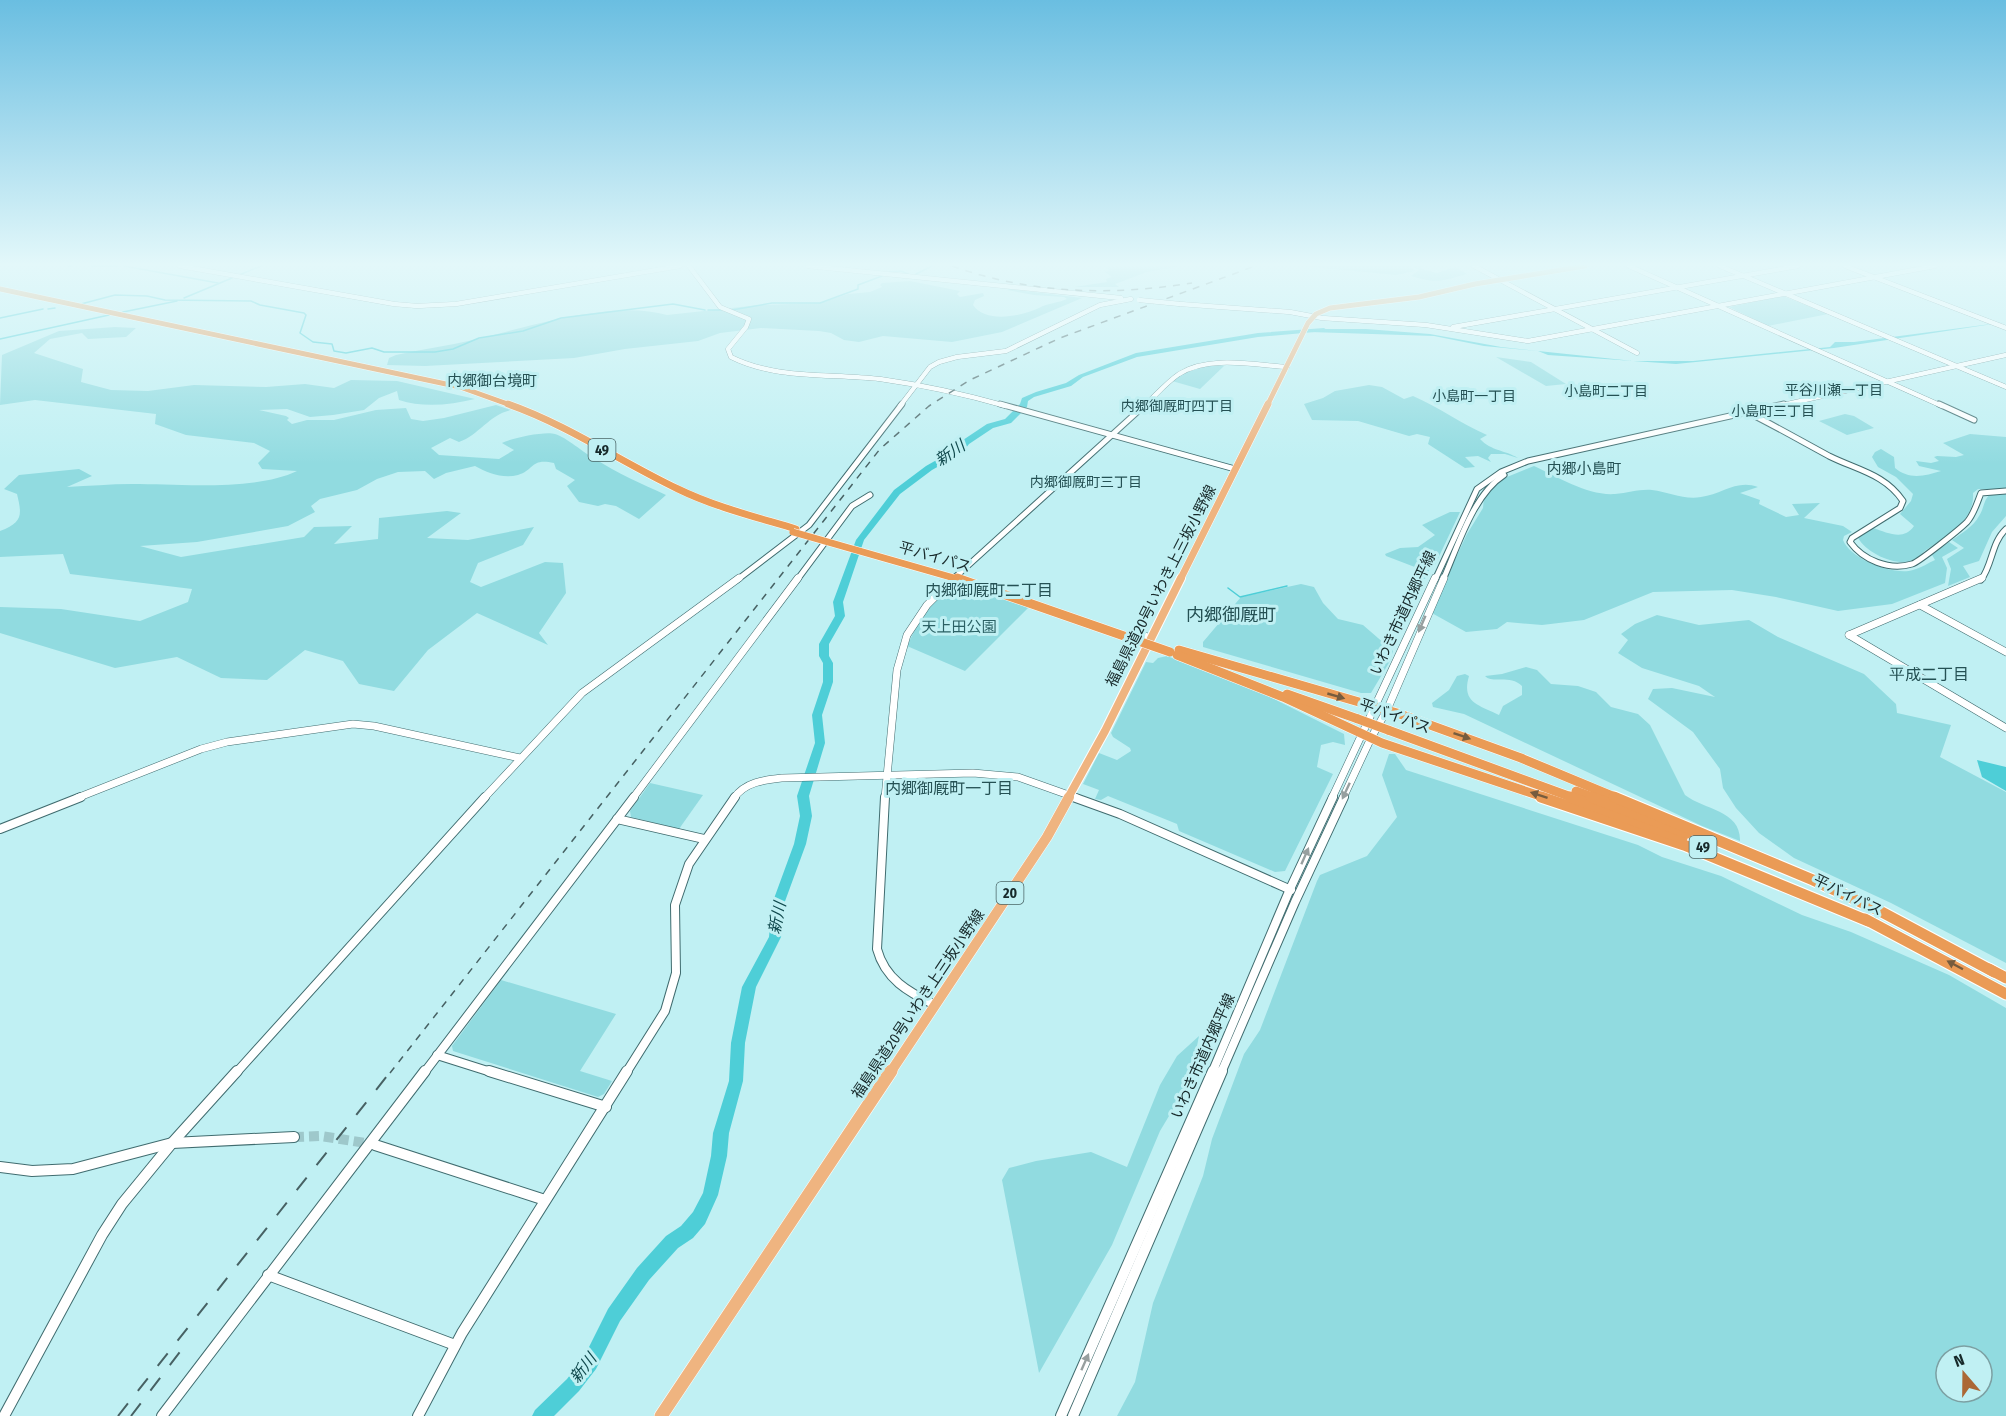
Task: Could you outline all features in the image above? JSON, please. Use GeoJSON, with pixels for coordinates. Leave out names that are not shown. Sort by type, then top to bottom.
{"type":"FeatureCollection","features":[{"type":"Feature","properties":{"kind":"highway","name":"平バイパス"},"geometry":{"type":"LineString","coordinates":[[190,332],[474,394],[522,409],[675,493],[716,508],[953,577],[1175,651],[1723,846],[1866,908],[2006,978]]}},
{"type":"Feature","properties":{"kind":"highway","name":"平バイパス"},"geometry":{"type":"LineString","coordinates":[[205,332],[460,387],[474,394]]}},
{"type":"Feature","properties":{"kind":"highway"},"geometry":{"type":"LineString","coordinates":[[1175,651],[1387,710],[1521,758],[1802,875],[1878,910],[1994,972]]}},
{"type":"Feature","properties":{"kind":"highway"},"geometry":{"type":"LineString","coordinates":[[1175,651],[1371,738],[1665,838],[1868,921]]}},
{"type":"Feature","properties":{"kind":"highway","name":"平バイパス"},"geometry":{"type":"LineString","coordinates":[[1389,727],[1651,826],[1774,877],[1868,921],[2006,994]]}},
{"type":"Feature","properties":{"kind":"main road","name":"福島県道20号いわき上三坂小野線"},"geometry":{"type":"LineString","coordinates":[[661,1416],[1047,837],[1151,638],[1304,332]]}},
{"type":"Feature","properties":{"kind":"street"},"geometry":{"type":"LineString","coordinates":[[742,332],[729,347],[729,356],[751,367],[822,377],[878,379],[967,395],[1235,469]]}},
{"type":"Feature","properties":{"kind":"street"},"geometry":{"type":"LineString","coordinates":[[4,1416],[102,1235],[122,1204],[172,1143],[520,758],[590,686],[806,529],[930,367],[952,358],[1004,352],[1037,340],[1049,332]]}},
{"type":"Feature","properties":{"kind":"street"},"geometry":{"type":"LineString","coordinates":[[1471,332],[1528,341],[1580,332]]}},
{"type":"Feature","properties":{"kind":"street"},"geometry":{"type":"LineString","coordinates":[[1596,332],[1637,353]]}},
{"type":"Feature","properties":{"kind":"street"},"geometry":{"type":"LineString","coordinates":[[1779,332],[1974,420]]}},
{"type":"Feature","properties":{"kind":"street"},"geometry":{"type":"LineString","coordinates":[[1875,332],[2006,387]]}},
{"type":"Feature","properties":{"kind":"street","name":"いわき市道内郷平線"},"geometry":{"type":"LineString","coordinates":[[1073,1416],[1361,734],[1477,489],[1505,469],[1528,461],[2006,356]]}},
{"type":"Feature","properties":{"kind":"street"},"geometry":{"type":"LineString","coordinates":[[935,1005],[895,982],[883,966],[878,953],[887,775],[897,670],[907,635],[921,612],[961,572],[1174,377],[1187,369],[1219,364],[1287,367]]}},
{"type":"Feature","properties":{"kind":"street","name":"いわき市道内郷平線"},"geometry":{"type":"LineString","coordinates":[[1061,1416],[1294,891],[1387,710],[1428,612],[1478,503],[1491,484],[1509,472],[1532,464],[1889,382]]}},
{"type":"Feature","properties":{"kind":"street"},"geometry":{"type":"LineString","coordinates":[[1751,414],[1837,459],[1864,468],[1895,489],[1903,501],[1900,508],[1852,538],[1850,542],[1857,552],[1876,562],[1903,566],[1913,564],[1966,523],[1974,512],[1981,492],[2006,491]]}},
{"type":"Feature","properties":{"kind":"street"},"geometry":{"type":"LineString","coordinates":[[162,1416],[617,819],[852,506],[870,495]]}},
{"type":"Feature","properties":{"kind":"street"},"geometry":{"type":"LineString","coordinates":[[2006,529],[1996,539],[1987,570],[1980,581],[1849,635],[2006,728]]}},
{"type":"Feature","properties":{"kind":"street"},"geometry":{"type":"LineString","coordinates":[[1920,606],[2006,652]]}},
{"type":"Feature","properties":{"kind":"street"},"geometry":{"type":"LineString","coordinates":[[1136,633],[1151,638]]}},
{"type":"Feature","properties":{"kind":"street"},"geometry":{"type":"LineString","coordinates":[[0,829],[201,748],[339,725],[374,726],[520,758]]}},
{"type":"Feature","properties":{"kind":"street"},"geometry":{"type":"LineString","coordinates":[[418,1416],[455,1345],[656,1028],[670,997],[677,956],[675,905],[683,877],[704,839],[738,792],[758,781],[782,778],[980,773],[1006,775],[1028,780],[1120,814],[1294,891]]}},
{"type":"Feature","properties":{"kind":"street"},"geometry":{"type":"LineString","coordinates":[[617,819],[704,839]]}},
{"type":"Feature","properties":{"kind":"street"},"geometry":{"type":"LineString","coordinates":[[437,1055],[606,1107]]}},
{"type":"Feature","properties":{"kind":"street"},"geometry":{"type":"LineString","coordinates":[[0,1167],[32,1171],[74,1169],[172,1143],[294,1137]]}},
{"type":"Feature","properties":{"kind":"street"},"geometry":{"type":"LineString","coordinates":[[375,1145],[545,1200]]}},
{"type":"Feature","properties":{"kind":"street"},"geometry":{"type":"LineString","coordinates":[[268,1275],[455,1345]]}},
{"type":"Feature","properties":{"kind":"green space"},"geometry":{"type":"Polygon","coordinates":[[[56,332],[131,332],[126,337],[88,339],[82,333],[50,339],[34,353],[83,369],[81,382],[111,390],[148,391],[194,385],[266,387],[305,384],[334,388],[351,380],[397,381],[475,399],[446,404],[417,404],[399,400],[397,391],[379,398],[364,410],[333,415],[310,417],[287,409],[259,410],[286,416],[292,424],[307,420],[334,420],[376,410],[406,408],[411,419],[423,421],[496,405],[511,410],[496,416],[466,439],[459,442],[450,438],[431,448],[439,455],[499,459],[514,450],[502,443],[544,433],[555,434],[612,469],[666,495],[639,519],[616,506],[605,504],[598,506],[579,502],[567,486],[575,480],[556,469],[554,463],[537,463],[523,473],[512,476],[496,475],[475,466],[446,473],[434,479],[425,471],[398,472],[377,479],[357,490],[320,499],[311,506],[315,512],[288,526],[197,542],[140,546],[181,557],[304,537],[314,527],[352,526],[334,544],[378,539],[379,518],[447,511],[461,513],[427,538],[468,540],[534,527],[523,545],[478,563],[470,582],[481,587],[545,562],[563,563],[566,593],[539,633],[548,645],[477,613],[428,650],[394,691],[359,684],[343,661],[305,650],[267,680],[221,678],[177,657],[115,668],[0,633],[0,607],[61,609],[140,621],[188,602],[192,589],[70,574],[63,554],[0,557],[0,531],[17,521],[20,513],[17,494],[4,489],[19,475],[79,469],[92,476],[67,487],[124,484],[239,484],[280,477],[297,471],[262,469],[258,463],[270,451],[254,443],[186,435],[155,424],[156,414],[35,400],[0,405],[2,355],[56,332]]]}},
{"type":"Feature","properties":{"kind":"green space"},"geometry":{"type":"Polygon","coordinates":[[[504,332],[728,332],[698,341],[625,349],[574,358],[425,366],[387,365],[389,358],[396,355],[504,332]]]}},
{"type":"Feature","properties":{"kind":"green space"},"geometry":{"type":"Polygon","coordinates":[[[825,332],[1002,332],[952,342],[883,336],[859,342],[844,340],[825,332]]]}},
{"type":"Feature","properties":{"kind":"green space"},"geometry":{"type":"Polygon","coordinates":[[[1496,357],[1531,362],[1566,384],[1546,386],[1496,357]]]}},
{"type":"Feature","properties":{"kind":"green space"},"geometry":{"type":"Polygon","coordinates":[[[1215,365],[1224,366],[1200,389],[1172,381],[1188,370],[1215,365]]]}},
{"type":"Feature","properties":{"kind":"green space"},"geometry":{"type":"Polygon","coordinates":[[[1369,385],[1382,387],[1404,399],[1413,396],[1423,400],[1487,435],[1480,439],[1489,446],[1518,458],[1505,454],[1491,454],[1488,458],[1491,462],[1478,456],[1465,457],[1475,467],[1465,468],[1428,444],[1430,437],[1417,434],[1409,436],[1358,421],[1312,420],[1304,404],[1323,398],[1335,391],[1369,385]]]}},
{"type":"Feature","properties":{"kind":"green space"},"geometry":{"type":"Polygon","coordinates":[[[1845,414],[1854,416],[1874,428],[1847,435],[1819,421],[1845,414]]]}},
{"type":"Feature","properties":{"kind":"green space"},"geometry":{"type":"Polygon","coordinates":[[[1970,434],[2006,437],[2006,489],[1978,489],[1973,493],[1969,512],[1958,527],[1913,560],[1897,562],[1889,560],[1862,544],[1858,538],[1873,528],[1901,535],[1910,531],[1914,526],[1900,514],[1911,501],[1913,494],[1896,477],[1878,467],[1872,457],[1875,452],[1881,449],[1894,457],[1895,468],[1900,472],[1911,476],[1929,474],[1941,471],[1919,466],[1916,461],[1931,463],[1939,461],[1934,457],[1937,456],[1964,455],[1943,443],[1970,434]]]}},
{"type":"Feature","properties":{"kind":"green space"},"geometry":{"type":"Polygon","coordinates":[[[1534,466],[1573,485],[1605,494],[1652,490],[1695,498],[1736,486],[1750,485],[1758,487],[1740,493],[1760,500],[1759,504],[1786,517],[1799,515],[1792,504],[1820,503],[1804,518],[1843,526],[1852,532],[1844,536],[1843,540],[1854,554],[1895,571],[1922,567],[1935,560],[1932,555],[1949,542],[1958,548],[1942,557],[1947,568],[1945,583],[1892,604],[1838,611],[1732,590],[1653,592],[1584,620],[1542,625],[1507,622],[1497,629],[1466,632],[1430,612],[1467,534],[1483,508],[1484,497],[1502,479],[1534,466]]]}},
{"type":"Feature","properties":{"kind":"green space"},"geometry":{"type":"Polygon","coordinates":[[[1990,494],[2006,494],[2006,516],[1992,532],[1979,561],[1963,566],[1970,577],[1948,586],[1951,569],[1947,559],[1964,548],[1952,540],[1974,523],[1990,494]]]}},
{"type":"Feature","properties":{"kind":"green space"},"geometry":{"type":"Polygon","coordinates":[[[1450,512],[1460,512],[1434,567],[1431,566],[1425,579],[1413,576],[1420,576],[1420,569],[1386,556],[1385,554],[1400,548],[1418,547],[1435,535],[1422,525],[1450,512]]]}},
{"type":"Feature","properties":{"kind":"green space","name":"天上田公園"},"geometry":{"type":"Polygon","coordinates":[[[956,581],[997,598],[999,596],[1029,607],[965,671],[907,646],[922,615],[956,581]]]}},
{"type":"Feature","properties":{"kind":"green space"},"geometry":{"type":"Polygon","coordinates":[[[1301,584],[1314,587],[1323,603],[1338,619],[1363,625],[1393,651],[1390,661],[1371,693],[1361,693],[1203,647],[1203,642],[1241,597],[1301,584]]]}},
{"type":"Feature","properties":{"kind":"green space"},"geometry":{"type":"Polygon","coordinates":[[[1657,615],[1699,625],[1749,620],[1778,637],[1864,674],[1896,704],[1897,713],[1951,725],[1940,757],[2006,792],[2006,963],[1891,903],[1794,858],[1759,833],[1736,808],[1723,788],[1720,769],[1693,732],[1648,699],[1653,689],[1672,688],[1715,697],[1699,686],[1642,668],[1618,653],[1628,640],[1621,634],[1635,624],[1657,615]]]}},
{"type":"Feature","properties":{"kind":"green space"},"geometry":{"type":"Polygon","coordinates":[[[1167,656],[1262,693],[1344,734],[1345,745],[1333,742],[1321,745],[1317,767],[1333,774],[1285,871],[1275,872],[1179,831],[1177,824],[1108,796],[1101,800],[1095,799],[1099,790],[1083,784],[1099,753],[1117,760],[1131,751],[1111,733],[1146,662],[1153,663],[1158,658],[1167,656]]]}},
{"type":"Feature","properties":{"kind":"green space"},"geometry":{"type":"Polygon","coordinates":[[[1526,667],[1537,670],[1551,684],[1578,686],[1596,692],[1611,707],[1638,714],[1650,725],[1685,795],[1728,817],[1739,831],[1740,841],[1702,826],[1464,714],[1433,707],[1432,703],[1449,690],[1457,676],[1465,674],[1469,676],[1467,685],[1470,698],[1499,715],[1503,706],[1522,695],[1522,686],[1512,680],[1492,679],[1485,676],[1526,667]]]}},
{"type":"Feature","properties":{"kind":"green space"},"geometry":{"type":"Polygon","coordinates":[[[1389,754],[1395,754],[1406,770],[1638,845],[1662,857],[1721,876],[1802,915],[1851,932],[1949,975],[2006,1008],[2006,1416],[1117,1416],[1135,1382],[1153,1303],[1203,1176],[1212,1139],[1244,1054],[1260,1030],[1317,881],[1320,875],[1367,856],[1397,817],[1382,775],[1389,754]]]}},
{"type":"Feature","properties":{"kind":"green space"},"geometry":{"type":"Polygon","coordinates":[[[650,783],[703,795],[679,829],[631,817],[630,811],[650,783]]]}},
{"type":"Feature","properties":{"kind":"green space"},"geometry":{"type":"Polygon","coordinates":[[[501,980],[616,1014],[580,1071],[612,1081],[604,1094],[598,1097],[453,1051],[452,1046],[501,980]]]}},
{"type":"Feature","properties":{"kind":"green space"},"geometry":{"type":"Polygon","coordinates":[[[1199,1036],[1190,1081],[1160,1131],[1112,1245],[1039,1373],[1002,1180],[1009,1168],[1091,1152],[1127,1167],[1160,1085],[1177,1056],[1199,1036]]]}},
{"type":"Feature","properties":{"kind":"shaded area"},"geometry":{"type":"Polygon","coordinates":[[[1312,332],[1430,334],[1501,347],[1632,361],[1548,355],[1538,351],[1484,346],[1434,336],[1312,332]]]}},
{"type":"Feature","properties":{"kind":"shaded area"},"geometry":{"type":"Polygon","coordinates":[[[1939,332],[1834,348],[1676,364],[1633,361],[1693,361],[1830,347],[1835,342],[1939,332]]]}},
{"type":"Feature","properties":{"kind":"shaded area"},"geometry":{"type":"Polygon","coordinates":[[[1977,760],[2006,767],[2006,791],[1982,777],[1977,760]]]}},
{"type":"Feature","properties":{"kind":"waterway"},"geometry":{"type":"LineString","coordinates":[[0,339],[31,332]]}},
{"type":"Feature","properties":{"kind":"waterway"},"geometry":{"type":"LineString","coordinates":[[300,332],[313,342],[332,344],[334,351],[346,353],[372,348],[384,352],[435,352],[453,349],[479,338],[516,332]]}},
{"type":"Feature","properties":{"kind":"waterway","name":"新川"},"geometry":{"type":"LineString","coordinates":[[541,1416],[573,1385],[590,1363],[614,1315],[643,1274],[672,1242],[687,1232],[699,1218],[710,1195],[719,1156],[721,1133],[736,1081],[738,1043],[749,987],[775,937],[778,904],[800,844],[806,816],[803,796],[820,743],[817,715],[828,682],[828,663],[824,656],[824,644],[840,616],[838,602],[860,540],[897,492],[929,468],[959,451],[966,442],[990,426],[1008,421],[1024,405],[1025,400],[1032,396],[1068,385],[1081,376],[1136,355],[1258,335],[1297,332]]}},
{"type":"Feature","properties":{"kind":"waterway"},"geometry":{"type":"LineString","coordinates":[[1228,588],[1240,597],[1287,586]]}},
{"type":"Feature","properties":{"kind":"tunnel"},"geometry":{"type":"LineString","coordinates":[[294,1137],[321,1136],[372,1144]]}},
{"type":"Feature","properties":{"kind":"railway"},"geometry":{"type":"LineString","coordinates":[[390,1073],[880,449],[929,406],[970,380],[1076,332]]}},
{"type":"Feature","properties":{"kind":"railway"},"geometry":{"type":"LineString","coordinates":[[118,1416],[391,1071]]}},
{"type":"Feature","properties":{"kind":"railway"},"geometry":{"type":"LineString","coordinates":[[131,1416],[189,1340]]}},
{"type":"Feature","properties":{"kind":"district","name":"内郷御台境町"},"geometry":{"type":"Point","coordinates":[492,381]}},
{"type":"Feature","properties":{"kind":"district","name":"平谷川瀬一丁目"},"geometry":{"type":"Point","coordinates":[1834,390]}},
{"type":"Feature","properties":{"kind":"district","name":"小島町二丁目"},"geometry":{"type":"Point","coordinates":[1606,391]}},
{"type":"Feature","properties":{"kind":"district","name":"小島町一丁目"},"geometry":{"type":"Point","coordinates":[1474,396]}},
{"type":"Feature","properties":{"kind":"district","name":"内郷御厩町四丁目"},"geometry":{"type":"Point","coordinates":[1177,406]}},
{"type":"Feature","properties":{"kind":"district","name":"小島町三丁目"},"geometry":{"type":"Point","coordinates":[1773,411]}},
{"type":"Feature","properties":{"kind":"district","name":"内郷小島町"},"geometry":{"type":"Point","coordinates":[1584,469]}},
{"type":"Feature","properties":{"kind":"district","name":"内郷御厩町三丁目"},"geometry":{"type":"Point","coordinates":[1086,482]}},
{"type":"Feature","properties":{"kind":"district","name":"内郷御厩町二丁目"},"geometry":{"type":"Point","coordinates":[989,590]}},
{"type":"Feature","properties":{"kind":"district","name":"内郷御厩町"},"geometry":{"type":"Point","coordinates":[1231,615]}},
{"type":"Feature","properties":{"kind":"district","name":"平成二丁目"},"geometry":{"type":"Point","coordinates":[1929,674]}},
{"type":"Feature","properties":{"kind":"district","name":"内郷御厩町一丁目"},"geometry":{"type":"Point","coordinates":[949,788]}}]}
